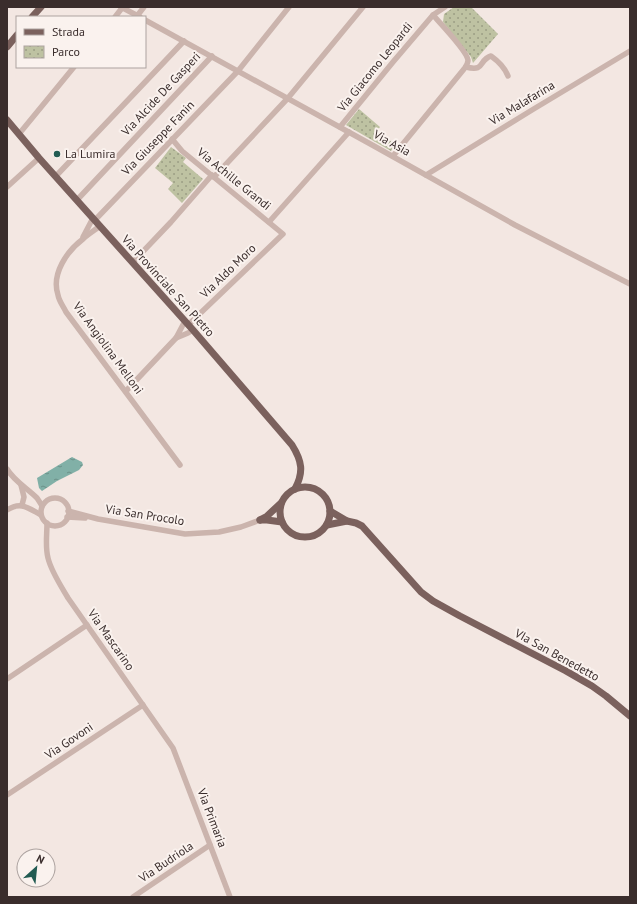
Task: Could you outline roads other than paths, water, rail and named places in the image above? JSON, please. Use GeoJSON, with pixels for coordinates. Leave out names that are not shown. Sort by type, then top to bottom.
{"type":"FeatureCollection","features":[{"type":"Feature","properties":{"kind":"main road"},"geometry":{"type":"LineString","coordinates":[[33,16],[41,7]]}},
{"type":"Feature","properties":{"kind":"main road"},"geometry":{"type":"LineString","coordinates":[[7,47],[16,36]]}},
{"type":"Feature","properties":{"kind":"main road","name":"Via Provinciale San Pietro"},"geometry":{"type":"LineString","coordinates":[[7,120],[39,158],[189,325],[292,445],[298,456],[302,472],[307,482],[313,488]]}},
{"type":"Feature","properties":{"kind":"main road"},"geometry":{"type":"LineString","coordinates":[[295,489],[302,472]]}},
{"type":"Feature","properties":{"kind":"main road"},"geometry":{"type":"LineString","coordinates":[[260,520],[266,517],[290,492],[303,487],[313,488],[324,495],[330,511],[327,525],[316,535],[309,537],[302,537],[292,534],[287,530],[282,522],[280,510],[282,501]]}},
{"type":"Feature","properties":{"kind":"main road"},"geometry":{"type":"LineString","coordinates":[[330,511],[347,520]]}},
{"type":"Feature","properties":{"kind":"main road"},"geometry":{"type":"LineString","coordinates":[[260,520],[282,522]]}},
{"type":"Feature","properties":{"kind":"main road"},"geometry":{"type":"LineString","coordinates":[[327,525],[347,520]]}},
{"type":"Feature","properties":{"kind":"main road","name":"VIa San Benedetto"},"geometry":{"type":"LineString","coordinates":[[347,520],[362,526],[421,592],[433,601],[566,671],[606,696],[630,716]]}},
{"type":"Feature","properties":{"kind":"street"},"geometry":{"type":"LineString","coordinates":[[116,16],[122,7],[138,16],[144,7]]}},
{"type":"Feature","properties":{"kind":"street","name":"Via Giuseppe Fanin"},"geometry":{"type":"LineString","coordinates":[[96,222],[172,139],[238,71],[289,7]]}},
{"type":"Feature","properties":{"kind":"street"},"geometry":{"type":"LineString","coordinates":[[133,262],[288,98],[363,7]]}},
{"type":"Feature","properties":{"kind":"street","name":"Via Giacomo Leopardi"},"geometry":{"type":"LineString","coordinates":[[340,127],[433,15],[446,7]]}},
{"type":"Feature","properties":{"kind":"street"},"geometry":{"type":"LineString","coordinates":[[393,156],[467,64],[468,59],[433,15]]}},
{"type":"Feature","properties":{"kind":"street","name":"Via Asia"},"geometry":{"type":"LineString","coordinates":[[146,21],[393,156],[515,225],[630,284]]}},
{"type":"Feature","properties":{"kind":"street"},"geometry":{"type":"LineString","coordinates":[[56,176],[184,41]]}},
{"type":"Feature","properties":{"kind":"street","name":"Via Malafarina"},"geometry":{"type":"LineString","coordinates":[[426,175],[630,51]]}},
{"type":"Feature","properties":{"kind":"street","name":"Via Alcide De Gasperi"},"geometry":{"type":"LineString","coordinates":[[77,200],[212,56]]}},
{"type":"Feature","properties":{"kind":"street"},"geometry":{"type":"LineString","coordinates":[[466,67],[474,69],[478,68],[488,57],[491,56],[503,67],[508,76]]}},
{"type":"Feature","properties":{"kind":"street"},"geometry":{"type":"LineString","coordinates":[[19,134],[73,68]]}},
{"type":"Feature","properties":{"kind":"street"},"geometry":{"type":"LineString","coordinates":[[269,222],[349,132]]}},
{"type":"Feature","properties":{"kind":"street","name":"Via Achille Grandi"},"geometry":{"type":"LineString","coordinates":[[172,139],[182,151],[283,234]]}},
{"type":"Feature","properties":{"kind":"street"},"geometry":{"type":"LineString","coordinates":[[7,187],[39,158]]}},
{"type":"Feature","properties":{"kind":"street","name":"Via Angiolina Melloni"},"geometry":{"type":"LineString","coordinates":[[82,239],[96,222]]}},
{"type":"Feature","properties":{"kind":"street","name":"Via Angiolina Melloni"},"geometry":{"type":"LineString","coordinates":[[96,222],[64,260],[60,267],[56,284],[57,294],[66,312],[180,465]]}},
{"type":"Feature","properties":{"kind":"street","name":"Via Aldo Moro"},"geometry":{"type":"LineString","coordinates":[[189,325],[283,234]]}},
{"type":"Feature","properties":{"kind":"street"},"geometry":{"type":"LineString","coordinates":[[176,338],[188,333],[189,325]]}},
{"type":"Feature","properties":{"kind":"street"},"geometry":{"type":"LineString","coordinates":[[126,391],[189,325]]}},
{"type":"Feature","properties":{"kind":"street"},"geometry":{"type":"LineString","coordinates":[[7,468],[21,485],[37,498],[46,501],[54,499],[62,501],[65,504],[68,514],[62,524],[53,526],[47,524],[43,520],[42,510],[37,498]]}},
{"type":"Feature","properties":{"kind":"street"},"geometry":{"type":"LineString","coordinates":[[21,485],[24,497],[22,505]]}},
{"type":"Feature","properties":{"kind":"street"},"geometry":{"type":"LineString","coordinates":[[42,510],[46,501]]}},
{"type":"Feature","properties":{"kind":"street"},"geometry":{"type":"LineString","coordinates":[[7,510],[16,505],[22,505],[33,510],[42,510]]}},
{"type":"Feature","properties":{"kind":"street","name":"Via San Procolo"},"geometry":{"type":"LineString","coordinates":[[68,514],[185,534],[219,532],[241,527],[260,520]]}},
{"type":"Feature","properties":{"kind":"street","name":"Via Mascarino"},"geometry":{"type":"LineString","coordinates":[[47,524],[46,538],[48,559],[55,575],[68,598],[173,748]]}},
{"type":"Feature","properties":{"kind":"street"},"geometry":{"type":"LineString","coordinates":[[46,538],[53,526]]}},
{"type":"Feature","properties":{"kind":"street"},"geometry":{"type":"LineString","coordinates":[[7,679],[87,625]]}},
{"type":"Feature","properties":{"kind":"street","name":"Via Govoni"},"geometry":{"type":"LineString","coordinates":[[7,795],[143,705]]}},
{"type":"Feature","properties":{"kind":"street","name":"Via Primaria"},"geometry":{"type":"LineString","coordinates":[[173,748],[230,897]]}},
{"type":"Feature","properties":{"kind":"street","name":"Via Budriola"},"geometry":{"type":"LineString","coordinates":[[133,897],[210,844]]}},
{"type":"Feature","properties":{"kind":"water"},"geometry":{"type":"Polygon","coordinates":[[[72,457],[82,462],[83,465],[79,470],[57,481],[42,491],[39,488],[37,478],[72,457]]]}},
{"type":"Feature","properties":{"kind":"place","name":"La Lumira"},"geometry":{"type":"Point","coordinates":[57,154]}}]}
